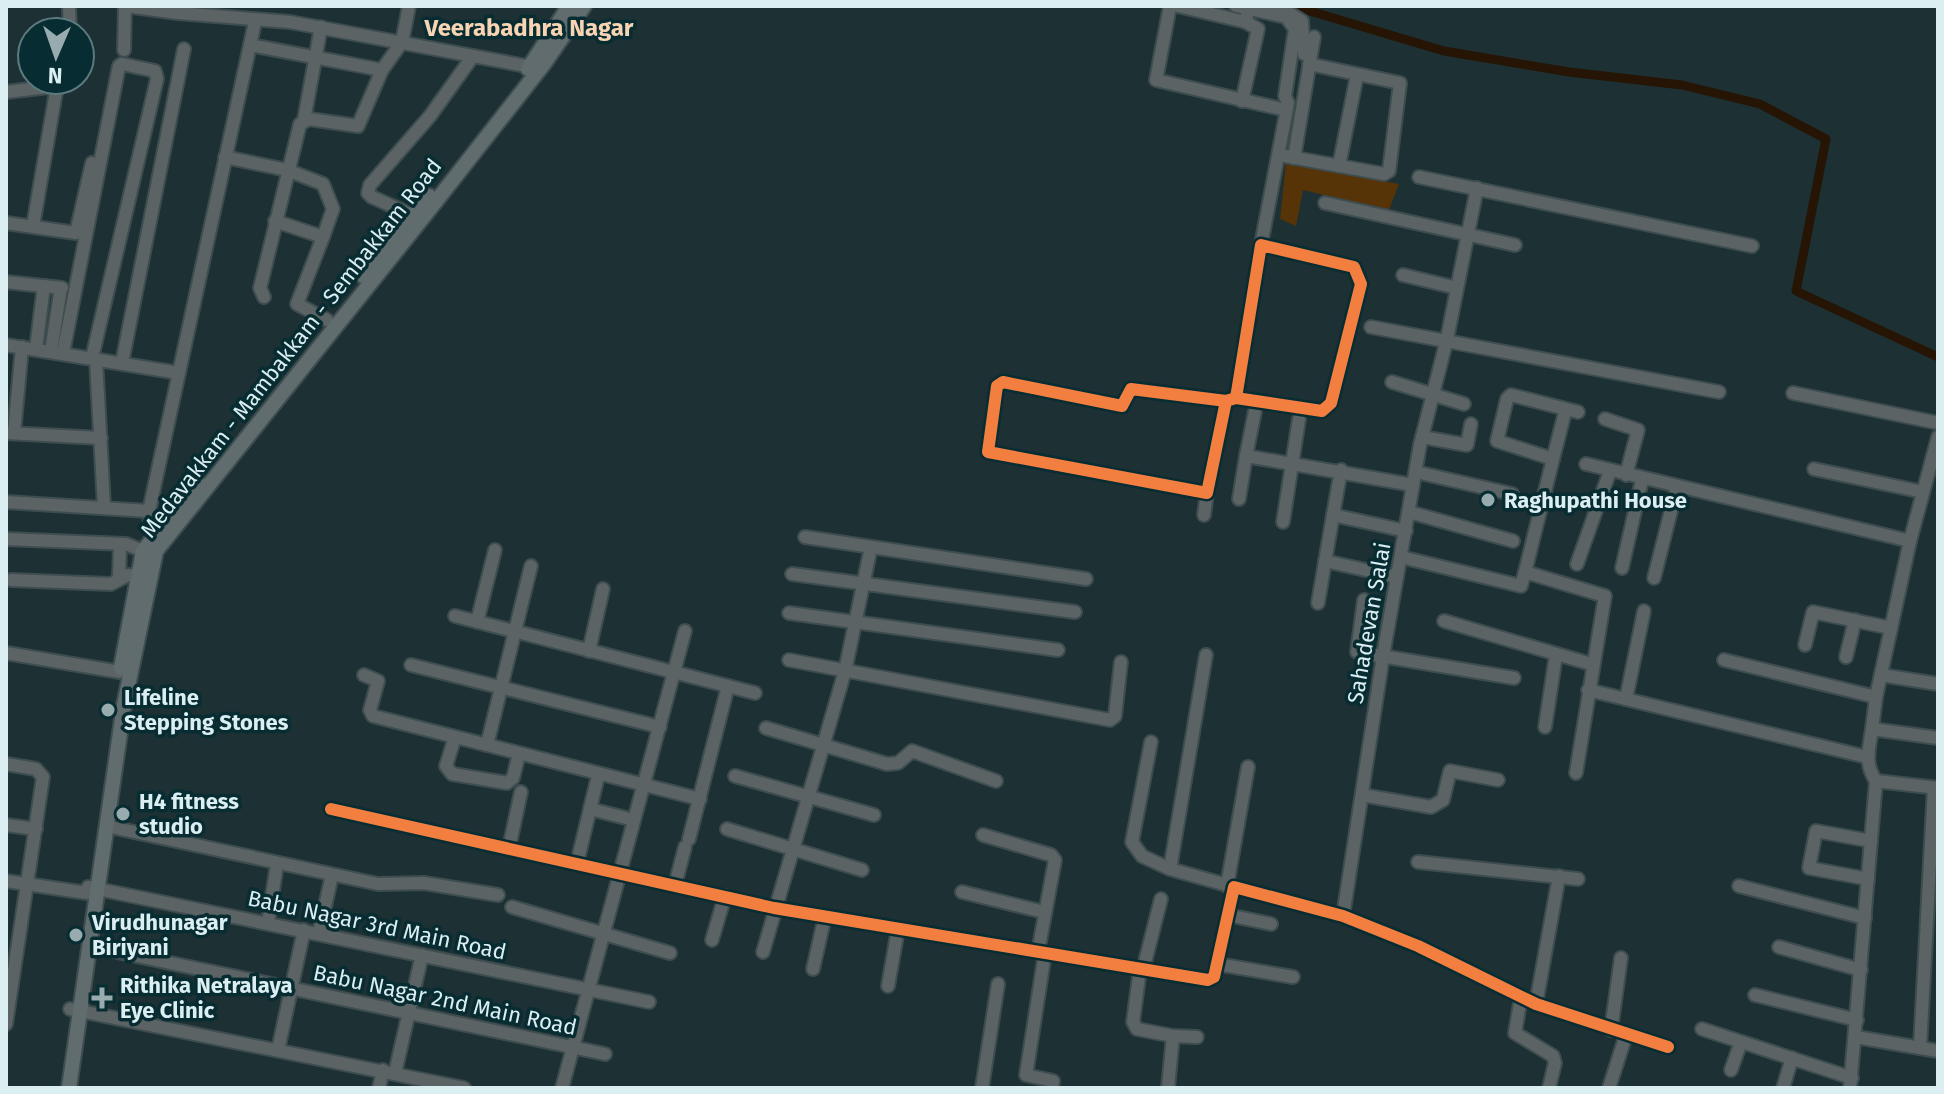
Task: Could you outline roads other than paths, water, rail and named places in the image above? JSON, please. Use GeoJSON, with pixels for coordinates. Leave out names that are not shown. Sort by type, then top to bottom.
{"type":"FeatureCollection","features":[{"type":"Feature","properties":{"kind":"main road","name":"Medavakkam - Mambakkam - Sembakkam Road"},"geometry":{"type":"LineString","coordinates":[[535,67],[569,6]]}},
{"type":"Feature","properties":{"kind":"main road","name":"Medavakkam - Mambakkam - Sembakkam Road"},"geometry":{"type":"LineString","coordinates":[[59,1088],[89,946],[91,889],[106,826],[120,704],[120,672],[143,551],[161,534],[433,198],[584,6]]}},
{"type":"Feature","properties":{"kind":"main road","name":"Medavakkam - Mambakkam - Sembakkam Road"},"geometry":{"type":"LineString","coordinates":[[69,1088],[75,1010],[91,889],[120,704],[151,563],[161,534],[412,215],[433,198]]}},
{"type":"Feature","properties":{"kind":"street"},"geometry":{"type":"LineString","coordinates":[[124,50],[125,6],[321,27],[535,67]]}},
{"type":"Feature","properties":{"kind":"street"},"geometry":{"type":"LineString","coordinates":[[304,120],[358,126],[382,70],[402,42],[409,6]]}},
{"type":"Feature","properties":{"kind":"street"},"geometry":{"type":"LineString","coordinates":[[1170,6],[1156,80],[1242,101],[1287,106]]}},
{"type":"Feature","properties":{"kind":"street"},"geometry":{"type":"LineString","coordinates":[[1178,6],[1246,22],[1258,29],[1242,101]]}},
{"type":"Feature","properties":{"kind":"street"},"geometry":{"type":"LineString","coordinates":[[1246,22],[1242,7],[1282,10],[1300,28],[1294,158]]}},
{"type":"Feature","properties":{"kind":"street"},"geometry":{"type":"LineString","coordinates":[[161,534],[150,525],[149,511],[255,22]]}},
{"type":"Feature","properties":{"kind":"street"},"geometry":{"type":"LineString","coordinates":[[264,297],[260,288],[287,170],[304,120],[321,27]]}},
{"type":"Feature","properties":{"kind":"street"},"geometry":{"type":"LineString","coordinates":[[1204,515],[1231,400],[1279,155],[1287,106],[1285,96],[1314,37]]}},
{"type":"Feature","properties":{"kind":"street"},"geometry":{"type":"LineString","coordinates":[[250,45],[382,70]]}},
{"type":"Feature","properties":{"kind":"street"},"geometry":{"type":"LineString","coordinates":[[122,363],[184,49]]}},
{"type":"Feature","properties":{"kind":"street"},"geometry":{"type":"LineString","coordinates":[[412,215],[372,197],[368,193],[370,185],[430,116],[473,56]]}},
{"type":"Feature","properties":{"kind":"street"},"geometry":{"type":"LineString","coordinates":[[57,352],[119,66],[155,71],[157,79],[94,358],[104,507]]}},
{"type":"Feature","properties":{"kind":"street"},"geometry":{"type":"LineString","coordinates":[[1279,155],[1384,174],[1392,158],[1400,83],[1300,70]]}},
{"type":"Feature","properties":{"kind":"street"},"geometry":{"type":"LineString","coordinates":[[1339,166],[1357,75]]}},
{"type":"Feature","properties":{"kind":"street"},"geometry":{"type":"LineString","coordinates":[[6,223],[76,233],[107,94]]}},
{"type":"Feature","properties":{"kind":"street"},"geometry":{"type":"LineString","coordinates":[[33,226],[56,96]]}},
{"type":"Feature","properties":{"kind":"street"},"geometry":{"type":"LineString","coordinates":[[225,157],[287,170],[323,184],[333,209],[297,304],[327,320]]}},
{"type":"Feature","properties":{"kind":"street"},"geometry":{"type":"LineString","coordinates":[[1419,177],[1752,246]]}},
{"type":"Feature","properties":{"kind":"street","name":"Sahadevan Salai"},"geometry":{"type":"LineString","coordinates":[[1343,916],[1414,478],[1431,394],[1447,339],[1477,188]]}},
{"type":"Feature","properties":{"kind":"street"},"geometry":{"type":"LineString","coordinates":[[1325,203],[1515,245]]}},
{"type":"Feature","properties":{"kind":"street"},"geometry":{"type":"LineString","coordinates":[[275,221],[323,237]]}},
{"type":"Feature","properties":{"kind":"street"},"geometry":{"type":"LineString","coordinates":[[1207,493],[993,455],[987,448],[997,386],[1003,382],[1122,406],[1131,389],[1328,409],[1361,284],[1354,267],[1261,245]]}},
{"type":"Feature","properties":{"kind":"street"},"geometry":{"type":"LineString","coordinates":[[1403,275],[1457,288]]}},
{"type":"Feature","properties":{"kind":"street"},"geometry":{"type":"LineString","coordinates":[[6,282],[61,291],[57,352]]}},
{"type":"Feature","properties":{"kind":"street"},"geometry":{"type":"LineString","coordinates":[[36,349],[44,286]]}},
{"type":"Feature","properties":{"kind":"street"},"geometry":{"type":"LineString","coordinates":[[1371,327],[1719,392]]}},
{"type":"Feature","properties":{"kind":"street"},"geometry":{"type":"LineString","coordinates":[[6,345],[179,373]]}},
{"type":"Feature","properties":{"kind":"street"},"geometry":{"type":"LineString","coordinates":[[22,347],[10,433],[101,438]]}},
{"type":"Feature","properties":{"kind":"street"},"geometry":{"type":"LineString","coordinates":[[1392,382],[1464,404]]}},
{"type":"Feature","properties":{"kind":"street"},"geometry":{"type":"LineString","coordinates":[[1793,393],[1938,423]]}},
{"type":"Feature","properties":{"kind":"street"},"geometry":{"type":"LineString","coordinates":[[1553,459],[1499,445],[1507,399],[1518,395],[1578,412]]}},
{"type":"Feature","properties":{"kind":"street"},"geometry":{"type":"LineString","coordinates":[[1239,499],[1255,411]]}},
{"type":"Feature","properties":{"kind":"street"},"geometry":{"type":"LineString","coordinates":[[1401,557],[1521,586],[1564,416]]}},
{"type":"Feature","properties":{"kind":"street"},"geometry":{"type":"LineString","coordinates":[[1283,522],[1299,419]]}},
{"type":"Feature","properties":{"kind":"street"},"geometry":{"type":"LineString","coordinates":[[1605,419],[1638,430],[1626,475]]}},
{"type":"Feature","properties":{"kind":"street"},"geometry":{"type":"LineString","coordinates":[[1422,437],[1467,445],[1471,424]]}},
{"type":"Feature","properties":{"kind":"street"},"geometry":{"type":"LineString","coordinates":[[1702,1029],[1792,1058],[1851,1083],[1876,781],[1869,770],[1867,757],[1876,697],[1910,541],[1938,437]]}},
{"type":"Feature","properties":{"kind":"street"},"geometry":{"type":"LineString","coordinates":[[1246,456],[1512,494]]}},
{"type":"Feature","properties":{"kind":"street"},"geometry":{"type":"LineString","coordinates":[[1586,464],[1642,480],[1910,541]]}},
{"type":"Feature","properties":{"kind":"street"},"geometry":{"type":"LineString","coordinates":[[1814,469],[1923,492]]}},
{"type":"Feature","properties":{"kind":"street"},"geometry":{"type":"LineString","coordinates":[[1318,603],[1341,470]]}},
{"type":"Feature","properties":{"kind":"street"},"geometry":{"type":"LineString","coordinates":[[1577,564],[1610,471]]}},
{"type":"Feature","properties":{"kind":"street"},"geometry":{"type":"LineString","coordinates":[[1622,568],[1642,480]]}},
{"type":"Feature","properties":{"kind":"street"},"geometry":{"type":"LineString","coordinates":[[1654,578],[1677,487]]}},
{"type":"Feature","properties":{"kind":"street"},"geometry":{"type":"LineString","coordinates":[[6,502],[149,511]]}},
{"type":"Feature","properties":{"kind":"street"},"geometry":{"type":"LineString","coordinates":[[1409,512],[1513,541]]}},
{"type":"Feature","properties":{"kind":"street"},"geometry":{"type":"LineString","coordinates":[[1333,515],[1406,531]]}},
{"type":"Feature","properties":{"kind":"street"},"geometry":{"type":"LineString","coordinates":[[805,537],[1086,579]]}},
{"type":"Feature","properties":{"kind":"street"},"geometry":{"type":"LineString","coordinates":[[6,539],[120,544],[143,551]]}},
{"type":"Feature","properties":{"kind":"street"},"geometry":{"type":"LineString","coordinates":[[119,578],[120,544]]}},
{"type":"Feature","properties":{"kind":"street"},"geometry":{"type":"LineString","coordinates":[[763,952],[845,671],[871,547]]}},
{"type":"Feature","properties":{"kind":"street"},"geometry":{"type":"LineString","coordinates":[[477,622],[495,550]]}},
{"type":"Feature","properties":{"kind":"street"},"geometry":{"type":"LineString","coordinates":[[1325,561],[1397,577]]}},
{"type":"Feature","properties":{"kind":"street"},"geometry":{"type":"LineString","coordinates":[[487,745],[531,566]]}},
{"type":"Feature","properties":{"kind":"street"},"geometry":{"type":"LineString","coordinates":[[1525,572],[1607,589],[1591,664],[1576,773]]}},
{"type":"Feature","properties":{"kind":"street"},"geometry":{"type":"LineString","coordinates":[[792,574],[1075,612]]}},
{"type":"Feature","properties":{"kind":"street"},"geometry":{"type":"LineString","coordinates":[[11,580],[111,584],[119,578],[137,576]]}},
{"type":"Feature","properties":{"kind":"street"},"geometry":{"type":"LineString","coordinates":[[589,651],[603,589]]}},
{"type":"Feature","properties":{"kind":"street"},"geometry":{"type":"LineString","coordinates":[[1364,600],[1356,657],[1383,656],[1514,678]]}},
{"type":"Feature","properties":{"kind":"street"},"geometry":{"type":"LineString","coordinates":[[1626,699],[1644,611]]}},
{"type":"Feature","properties":{"kind":"street"},"geometry":{"type":"LineString","coordinates":[[1805,645],[1813,612],[1891,628]]}},
{"type":"Feature","properties":{"kind":"street"},"geometry":{"type":"LineString","coordinates":[[789,613],[1058,650]]}},
{"type":"Feature","properties":{"kind":"street"},"geometry":{"type":"LineString","coordinates":[[455,616],[755,693]]}},
{"type":"Feature","properties":{"kind":"street"},"geometry":{"type":"LineString","coordinates":[[1846,657],[1855,620]]}},
{"type":"Feature","properties":{"kind":"street"},"geometry":{"type":"LineString","coordinates":[[1444,621],[1591,664]]}},
{"type":"Feature","properties":{"kind":"street"},"geometry":{"type":"LineString","coordinates":[[562,1088],[685,631]]}},
{"type":"Feature","properties":{"kind":"street"},"geometry":{"type":"LineString","coordinates":[[6,653],[120,672]]}},
{"type":"Feature","properties":{"kind":"street"},"geometry":{"type":"LineString","coordinates":[[1170,869],[1206,655]]}},
{"type":"Feature","properties":{"kind":"street"},"geometry":{"type":"LineString","coordinates":[[1545,727],[1556,655]]}},
{"type":"Feature","properties":{"kind":"street"},"geometry":{"type":"LineString","coordinates":[[789,660],[1110,720],[1115,716],[1121,662]]}},
{"type":"Feature","properties":{"kind":"street"},"geometry":{"type":"LineString","coordinates":[[1724,660],[1876,697]]}},
{"type":"Feature","properties":{"kind":"street"},"geometry":{"type":"LineString","coordinates":[[411,665],[501,690],[660,727]]}},
{"type":"Feature","properties":{"kind":"street"},"geometry":{"type":"LineString","coordinates":[[364,675],[378,681],[370,714],[598,776],[700,799]]}},
{"type":"Feature","properties":{"kind":"street"},"geometry":{"type":"LineString","coordinates":[[1881,675],[1938,684]]}},
{"type":"Feature","properties":{"kind":"street"},"geometry":{"type":"LineString","coordinates":[[675,885],[728,686]]}},
{"type":"Feature","properties":{"kind":"street"},"geometry":{"type":"LineString","coordinates":[[1588,690],[1867,757]]}},
{"type":"Feature","properties":{"kind":"street"},"geometry":{"type":"LineString","coordinates":[[766,728],[893,765],[912,751],[996,781]]}},
{"type":"Feature","properties":{"kind":"street"},"geometry":{"type":"LineString","coordinates":[[1872,729],[1938,738]]}},
{"type":"Feature","properties":{"kind":"street"},"geometry":{"type":"LineString","coordinates":[[455,737],[446,766],[452,774],[507,783],[513,778],[519,754]]}},
{"type":"Feature","properties":{"kind":"street"},"geometry":{"type":"LineString","coordinates":[[1151,742],[1132,842],[1142,856],[1170,869],[1343,916],[1418,946],[1536,1004],[1668,1047]]}},
{"type":"Feature","properties":{"kind":"street"},"geometry":{"type":"LineString","coordinates":[[6,764],[36,769],[43,777],[26,884],[10,950],[6,1024]]}},
{"type":"Feature","properties":{"kind":"street"},"geometry":{"type":"LineString","coordinates":[[331,809],[774,908],[1208,980],[1214,977],[1228,915],[1248,767]]}},
{"type":"Feature","properties":{"kind":"street"},"geometry":{"type":"LineString","coordinates":[[1362,795],[1431,807],[1443,800],[1450,771],[1498,780]]}},
{"type":"Feature","properties":{"kind":"street"},"geometry":{"type":"LineString","coordinates":[[577,863],[598,776]]}},
{"type":"Feature","properties":{"kind":"street"},"geometry":{"type":"LineString","coordinates":[[735,776],[874,815]]}},
{"type":"Feature","properties":{"kind":"street"},"geometry":{"type":"LineString","coordinates":[[1876,781],[1936,788],[1931,925],[1922,986],[1920,1048]]}},
{"type":"Feature","properties":{"kind":"street"},"geometry":{"type":"LineString","coordinates":[[509,848],[521,792]]}},
{"type":"Feature","properties":{"kind":"street"},"geometry":{"type":"LineString","coordinates":[[590,809],[626,818]]}},
{"type":"Feature","properties":{"kind":"street"},"geometry":{"type":"LineString","coordinates":[[6,825],[36,829]]}},
{"type":"Feature","properties":{"kind":"street"},"geometry":{"type":"LineString","coordinates":[[106,826],[378,884],[455,887],[498,895]]}},
{"type":"Feature","properties":{"kind":"street"},"geometry":{"type":"LineString","coordinates":[[727,829],[862,870]]}},
{"type":"Feature","properties":{"kind":"street"},"geometry":{"type":"LineString","coordinates":[[1868,879],[1809,868],[1816,831],[1871,841]]}},
{"type":"Feature","properties":{"kind":"street"},"geometry":{"type":"LineString","coordinates":[[983,835],[1051,855],[1055,860],[1044,912],[1042,953],[1026,1075],[1053,1081],[1052,1088]]}},
{"type":"Feature","properties":{"kind":"street"},"geometry":{"type":"LineString","coordinates":[[1418,862],[1578,879]]}},
{"type":"Feature","properties":{"kind":"street"},"geometry":{"type":"LineString","coordinates":[[268,923],[277,864]]}},
{"type":"Feature","properties":{"kind":"street"},"geometry":{"type":"LineString","coordinates":[[319,933],[332,875]]}},
{"type":"Feature","properties":{"kind":"street"},"geometry":{"type":"LineString","coordinates":[[1536,1004],[1559,876]]}},
{"type":"Feature","properties":{"kind":"street","name":"Babu Nagar 3rd Main Road"},"geometry":{"type":"LineString","coordinates":[[6,881],[91,889],[649,1002]]}},
{"type":"Feature","properties":{"kind":"street"},"geometry":{"type":"LineString","coordinates":[[1739,886],[1865,918]]}},
{"type":"Feature","properties":{"kind":"street"},"geometry":{"type":"LineString","coordinates":[[962,892],[1044,912]]}},
{"type":"Feature","properties":{"kind":"street"},"geometry":{"type":"LineString","coordinates":[[712,940],[725,896]]}},
{"type":"Feature","properties":{"kind":"street"},"geometry":{"type":"LineString","coordinates":[[1161,899],[1133,1011],[1137,1029],[1197,1037]]}},
{"type":"Feature","properties":{"kind":"street"},"geometry":{"type":"LineString","coordinates":[[512,907],[605,931],[670,953]]}},
{"type":"Feature","properties":{"kind":"street"},"geometry":{"type":"LineString","coordinates":[[1228,915],[1271,924]]}},
{"type":"Feature","properties":{"kind":"street"},"geometry":{"type":"LineString","coordinates":[[813,969],[825,916]]}},
{"type":"Feature","properties":{"kind":"street"},"geometry":{"type":"LineString","coordinates":[[888,986],[898,929]]}},
{"type":"Feature","properties":{"kind":"street"},"geometry":{"type":"LineString","coordinates":[[278,1050],[304,930]]}},
{"type":"Feature","properties":{"kind":"street","name":"Babu Nagar 2nd Main Road"},"geometry":{"type":"LineString","coordinates":[[89,946],[605,1054]]}},
{"type":"Feature","properties":{"kind":"street"},"geometry":{"type":"LineString","coordinates":[[1779,947],[1861,970]]}},
{"type":"Feature","properties":{"kind":"street"},"geometry":{"type":"LineString","coordinates":[[379,1088],[389,1072],[408,1014],[422,955]]}},
{"type":"Feature","properties":{"kind":"street"},"geometry":{"type":"LineString","coordinates":[[1611,1030],[1621,958]]}},
{"type":"Feature","properties":{"kind":"street"},"geometry":{"type":"LineString","coordinates":[[1217,964],[1293,977]]}},
{"type":"Feature","properties":{"kind":"street"},"geometry":{"type":"LineString","coordinates":[[982,1088],[998,984]]}},
{"type":"Feature","properties":{"kind":"street"},"geometry":{"type":"LineString","coordinates":[[1922,986],[1938,989]]}},
{"type":"Feature","properties":{"kind":"street"},"geometry":{"type":"LineString","coordinates":[[1755,995],[1857,1020]]}},
{"type":"Feature","properties":{"kind":"street"},"geometry":{"type":"LineString","coordinates":[[1521,997],[1515,1033],[1553,1056],[1555,1063],[1549,1088]]}},
{"type":"Feature","properties":{"kind":"street"},"geometry":{"type":"LineString","coordinates":[[75,1010],[464,1088]]}},
{"type":"Feature","properties":{"kind":"street"},"geometry":{"type":"LineString","coordinates":[[1609,1088],[1626,1035]]}},
{"type":"Feature","properties":{"kind":"street"},"geometry":{"type":"LineString","coordinates":[[1168,1088],[1173,1036]]}},
{"type":"Feature","properties":{"kind":"street"},"geometry":{"type":"LineString","coordinates":[[1856,1037],[1938,1051]]}},
{"type":"Feature","properties":{"kind":"street"},"geometry":{"type":"LineString","coordinates":[[1731,1070],[1741,1042]]}},
{"type":"Feature","properties":{"kind":"street"},"geometry":{"type":"LineString","coordinates":[[1783,1088],[1792,1058]]}},
{"type":"Feature","properties":{"kind":"waterway"},"geometry":{"type":"LineString","coordinates":[[1293,6],[1444,51],[1569,72],[1682,85],[1760,104],[1826,139],[1796,291],[1938,357]]}},
{"type":"Feature","properties":{"kind":"place","name":"Raghupathi House"},"geometry":{"type":"Point","coordinates":[1488,500]}},
{"type":"Feature","properties":{"kind":"place","name":"Lifeline Stepping Stones"},"geometry":{"type":"Point","coordinates":[108,710]}},
{"type":"Feature","properties":{"kind":"place","name":"H4 fitness studio"},"geometry":{"type":"Point","coordinates":[123,814]}},
{"type":"Feature","properties":{"kind":"place","name":"Virudhunagar Biriyani"},"geometry":{"type":"Point","coordinates":[76,935]}},
{"type":"Feature","properties":{"kind":"place","name":"Rithika Netralaya Eye Clinic"},"geometry":{"type":"Point","coordinates":[102,998]}},
{"type":"Feature","properties":{"kind":"district","name":"Veerabadhra Nagar"},"geometry":{"type":"Point","coordinates":[529,28]}}]}
